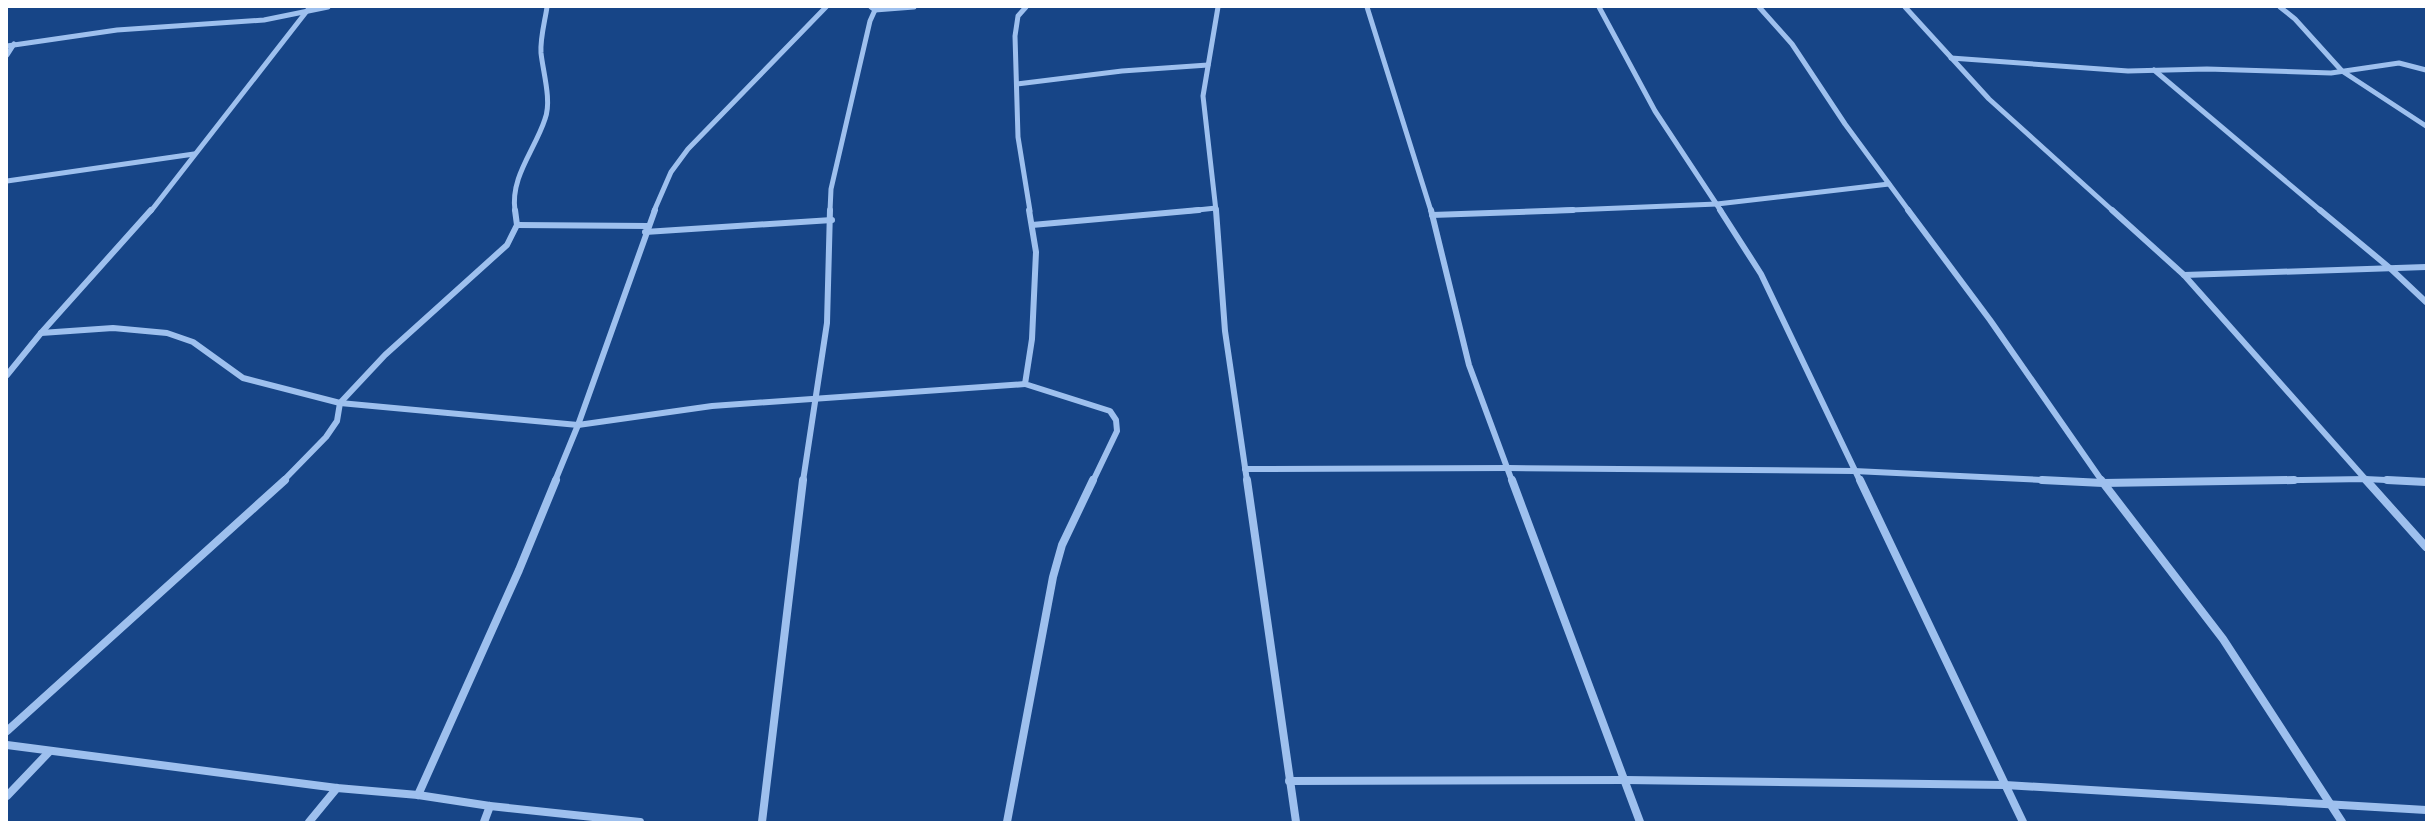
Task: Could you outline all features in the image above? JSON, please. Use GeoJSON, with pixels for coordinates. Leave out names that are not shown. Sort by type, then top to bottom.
{"type":"FeatureCollection","features":[{"type":"Feature","properties":{"kind":"street"},"geometry":{"type":"LineString","coordinates":[[7,375],[40,333],[137,228],[310,7]]}},
{"type":"Feature","properties":{"kind":"street"},"geometry":{"type":"LineString","coordinates":[[7,46],[97,32],[250,22],[304,14],[328,7]]}},
{"type":"Feature","properties":{"kind":"street"},"geometry":{"type":"LineString","coordinates":[[340,403],[414,327],[498,255],[507,245],[517,225],[513,196],[519,177],[546,118],[546,86],[541,51],[547,7]]}},
{"type":"Feature","properties":{"kind":"street"},"geometry":{"type":"LineString","coordinates":[[418,795],[519,570],[578,425],[647,229],[670,172],[688,149],[826,7]]}},
{"type":"Feature","properties":{"kind":"street"},"geometry":{"type":"LineString","coordinates":[[762,822],[814,400],[827,323],[832,220],[831,189],[873,8],[914,7]]}},
{"type":"Feature","properties":{"kind":"street"},"geometry":{"type":"LineString","coordinates":[[1025,384],[1025,373],[1032,338],[1036,252],[1018,137],[1015,23],[1018,16],[1026,7]]}},
{"type":"Feature","properties":{"kind":"street"},"geometry":{"type":"LineString","coordinates":[[1218,7],[1203,96],[1216,208],[1225,331],[1296,822]]}},
{"type":"Feature","properties":{"kind":"street"},"geometry":{"type":"LineString","coordinates":[[1367,7],[1432,215],[1470,365],[1640,822]]}},
{"type":"Feature","properties":{"kind":"street"},"geometry":{"type":"LineString","coordinates":[[1599,7],[1625,60],[1676,144],[1717,204],[1761,274],[2022,822]]}},
{"type":"Feature","properties":{"kind":"street"},"geometry":{"type":"LineString","coordinates":[[1759,7],[1792,44],[1845,124],[1990,320],[2103,483],[2223,639],[2330,806],[2342,822]]}},
{"type":"Feature","properties":{"kind":"street"},"geometry":{"type":"LineString","coordinates":[[1905,7],[1988,98],[2052,158],[2144,236],[2184,275],[2426,547]]}},
{"type":"Feature","properties":{"kind":"street"},"geometry":{"type":"LineString","coordinates":[[2280,7],[2295,19],[2342,71],[2426,126]]}},
{"type":"Feature","properties":{"kind":"street"},"geometry":{"type":"LineString","coordinates":[[7,55],[14,44]]}},
{"type":"Feature","properties":{"kind":"street"},"geometry":{"type":"LineString","coordinates":[[1951,58],[2099,70],[2242,69],[2317,74],[2399,63],[2426,70]]}},
{"type":"Feature","properties":{"kind":"street"},"geometry":{"type":"LineString","coordinates":[[1017,84],[1122,71],[1208,65]]}},
{"type":"Feature","properties":{"kind":"street"},"geometry":{"type":"LineString","coordinates":[[2154,70],[2391,268],[2426,302]]}},
{"type":"Feature","properties":{"kind":"street"},"geometry":{"type":"LineString","coordinates":[[7,181],[194,154]]}},
{"type":"Feature","properties":{"kind":"street"},"geometry":{"type":"LineString","coordinates":[[1432,215],[1717,204],[1890,184]]}},
{"type":"Feature","properties":{"kind":"street"},"geometry":{"type":"LineString","coordinates":[[1032,224],[1216,208]]}},
{"type":"Feature","properties":{"kind":"street"},"geometry":{"type":"LineString","coordinates":[[517,225],[647,229],[832,220]]}},
{"type":"Feature","properties":{"kind":"street"},"geometry":{"type":"LineString","coordinates":[[2184,275],[2426,267]]}},
{"type":"Feature","properties":{"kind":"street"},"geometry":{"type":"LineString","coordinates":[[40,333],[133,329],[172,335],[185,338],[198,345],[230,370],[243,378],[340,403],[578,425],[712,406],[1025,384],[1110,411],[1116,420],[1117,430],[1062,545],[1053,577],[1007,822]]}},
{"type":"Feature","properties":{"kind":"street"},"geometry":{"type":"LineString","coordinates":[[7,731],[299,467],[337,422],[341,410],[340,403]]}},
{"type":"Feature","properties":{"kind":"street"},"geometry":{"type":"LineString","coordinates":[[1245,470],[1508,468],[1854,471],[2103,483],[2365,479],[2426,482]]}},
{"type":"Feature","properties":{"kind":"street"},"geometry":{"type":"LineString","coordinates":[[7,745],[49,752],[337,788],[418,795],[490,806],[640,822]]}},
{"type":"Feature","properties":{"kind":"street"},"geometry":{"type":"LineString","coordinates":[[7,796],[49,752]]}},
{"type":"Feature","properties":{"kind":"street"},"geometry":{"type":"LineString","coordinates":[[1289,781],[1625,780],[2005,785],[2330,806],[2426,810]]}},
{"type":"Feature","properties":{"kind":"street"},"geometry":{"type":"LineString","coordinates":[[309,822],[337,788]]}},
{"type":"Feature","properties":{"kind":"street"},"geometry":{"type":"LineString","coordinates":[[484,822],[490,806]]}}]}
